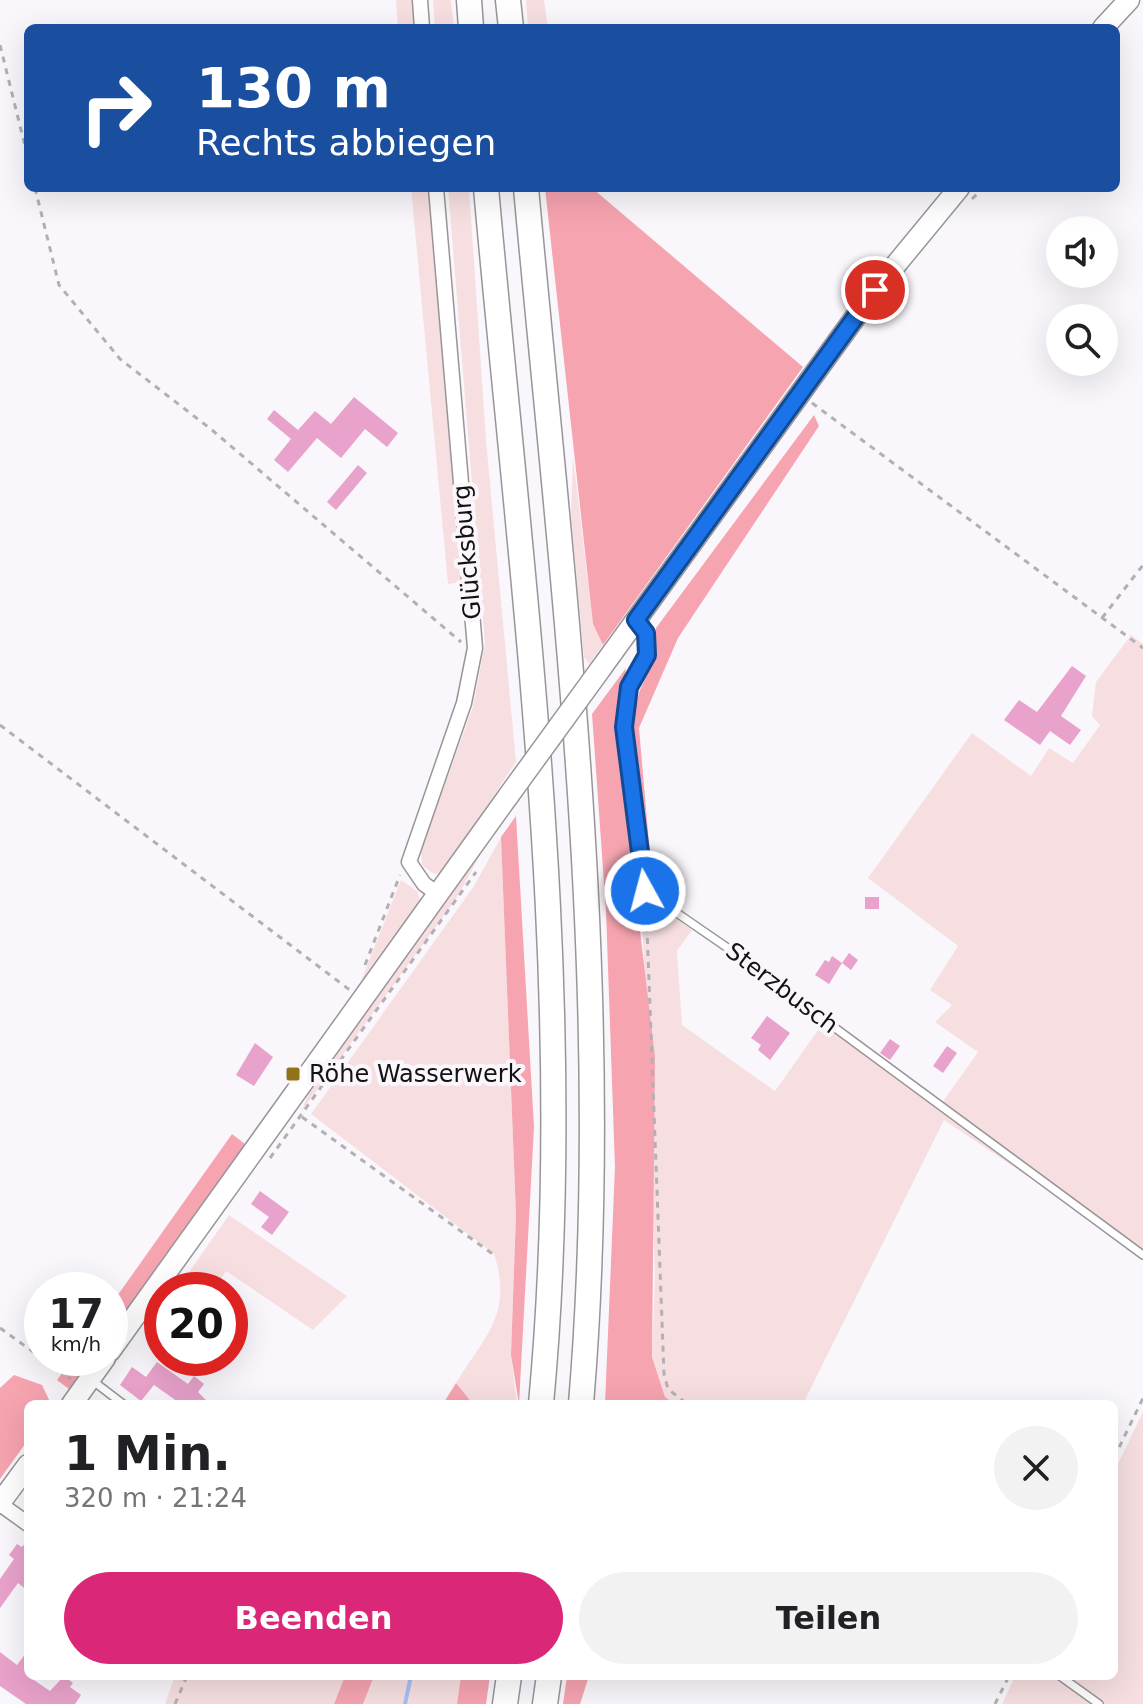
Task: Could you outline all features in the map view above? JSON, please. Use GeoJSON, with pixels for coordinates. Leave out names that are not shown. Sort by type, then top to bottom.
{"type":"FeatureCollection","features":[{"type":"Feature","properties":{"kind":"highway"},"geometry":{"type":"LineString","coordinates":[[469,0],[471,24]]}},
{"type":"Feature","properties":{"kind":"highway"},"geometry":{"type":"LineString","coordinates":[[508,0],[511,24]]}},
{"type":"Feature","properties":{"kind":"highway"},"geometry":{"type":"LineString","coordinates":[[486,192],[535,731],[553,1018],[550,1254],[541,1400]]}},
{"type":"Feature","properties":{"kind":"highway"},"geometry":{"type":"LineString","coordinates":[[526,192],[575,730],[592,1012],[589,1248],[581,1400]]}},
{"type":"Feature","properties":{"kind":"highway"},"geometry":{"type":"LineString","coordinates":[[505,1704],[508,1680]]}},
{"type":"Feature","properties":{"kind":"highway"},"geometry":{"type":"LineString","coordinates":[[545,1704],[548,1680]]}},
{"type":"Feature","properties":{"kind":"main road"},"geometry":{"type":"LineString","coordinates":[[1107,24],[1129,0]]}},
{"type":"Feature","properties":{"kind":"main road"},"geometry":{"type":"LineString","coordinates":[[128,1326],[799,394],[875,290],[956,192]]}},
{"type":"Feature","properties":{"kind":"main road"},"geometry":{"type":"LineString","coordinates":[[0,1504],[24,1471]]}},
{"type":"Feature","properties":{"kind":"street"},"geometry":{"type":"LineString","coordinates":[[420,0],[422,24]]}},
{"type":"Feature","properties":{"kind":"street","name":"Glücksburg"},"geometry":{"type":"LineString","coordinates":[[409,862],[464,703],[475,648],[436,192]]}},
{"type":"Feature","properties":{"kind":"street"},"geometry":{"type":"LineString","coordinates":[[409,862],[424,884],[438,894]]}},
{"type":"Feature","properties":{"kind":"street"},"geometry":{"type":"LineString","coordinates":[[0,1504],[24,1521]]}},
{"type":"Feature","properties":{"kind":"lane"},"geometry":{"type":"LineString","coordinates":[[636,620],[646,633],[647,655],[629,687],[624,727],[645,891]]}},
{"type":"Feature","properties":{"kind":"lane","name":"Sterzbusch"},"geometry":{"type":"LineString","coordinates":[[645,891],[793,993],[823,1019],[1143,1255]]}},
{"type":"Feature","properties":{"kind":"lane"},"geometry":{"type":"LineString","coordinates":[[82,1390],[111,1400]]}},
{"type":"Feature","properties":{"kind":"lane"},"geometry":{"type":"LineString","coordinates":[[1066,1680],[1099,1704]]}},
{"type":"Feature","properties":{"kind":"path"},"geometry":{"type":"LineString","coordinates":[[0,45],[24,142]]}},
{"type":"Feature","properties":{"kind":"path"},"geometry":{"type":"LineString","coordinates":[[36,192],[59,285],[120,359],[212,430],[462,642],[475,648]]}},
{"type":"Feature","properties":{"kind":"path"},"geometry":{"type":"LineString","coordinates":[[799,394],[1143,648]]}},
{"type":"Feature","properties":{"kind":"path"},"geometry":{"type":"LineString","coordinates":[[1102,618],[1143,565]]}},
{"type":"Feature","properties":{"kind":"path"},"geometry":{"type":"LineString","coordinates":[[0,725],[350,991],[342,1001]]}},
{"type":"Feature","properties":{"kind":"path"},"geometry":{"type":"LineString","coordinates":[[358,977],[399,876],[409,862]]}},
{"type":"Feature","properties":{"kind":"path"},"geometry":{"type":"LineString","coordinates":[[645,891],[664,1374],[668,1389],[682,1400]]}},
{"type":"Feature","properties":{"kind":"path"},"geometry":{"type":"LineString","coordinates":[[287,1104],[494,1255]]}},
{"type":"Feature","properties":{"kind":"path"},"geometry":{"type":"LineString","coordinates":[[169,1268],[175,1272]]}},
{"type":"Feature","properties":{"kind":"path"},"geometry":{"type":"LineString","coordinates":[[0,1328],[82,1390]]}},
{"type":"Feature","properties":{"kind":"path"},"geometry":{"type":"LineString","coordinates":[[1118,1450],[1143,1398]]}},
{"type":"Feature","properties":{"kind":"path"},"geometry":{"type":"LineString","coordinates":[[175,1704],[185,1680]]}},
{"type":"Feature","properties":{"kind":"path"},"geometry":{"type":"LineString","coordinates":[[995,1704],[1007,1680]]}},
{"type":"Feature","properties":{"kind":"shaded area"},"geometry":{"type":"Polygon","coordinates":[[[396,0],[412,0],[415,24],[398,24],[396,0]]]}},
{"type":"Feature","properties":{"kind":"shaded area"},"geometry":{"type":"Polygon","coordinates":[[[433,0],[451,0],[454,24],[435,24],[433,0]]]}},
{"type":"Feature","properties":{"kind":"shaded area"},"geometry":{"type":"Polygon","coordinates":[[[526,0],[544,0],[547,24],[528,24],[526,0]]]}},
{"type":"Feature","properties":{"kind":"shaded area"},"geometry":{"type":"Polygon","coordinates":[[[411,192],[429,192],[463,582],[448,584],[411,192]]]}},
{"type":"Feature","properties":{"kind":"shaded area"},"geometry":{"type":"Polygon","coordinates":[[[448,192],[469,192],[486,440],[516,762],[443,872],[434,874],[422,865],[421,850],[473,707],[485,644],[448,192]]]}},
{"type":"Feature","properties":{"kind":"shaded area"},"geometry":{"type":"Polygon","coordinates":[[[545,192],[597,192],[803,367],[603,645],[593,624],[545,192]]]}},
{"type":"Feature","properties":{"kind":"shaded area"},"geometry":{"type":"Polygon","coordinates":[[[814,415],[819,426],[678,638],[639,728],[652,878],[643,867],[629,726],[640,690],[656,655],[656,628],[814,415]]]}},
{"type":"Feature","properties":{"kind":"shaded area"},"geometry":{"type":"Polygon","coordinates":[[[573,456],[593,624],[603,645],[589,664],[584,657],[571,515],[573,456]]]}},
{"type":"Feature","properties":{"kind":"shaded area"},"geometry":{"type":"Polygon","coordinates":[[[1131,635],[1143,644],[1143,1254],[944,1120],[805,1400],[669,1400],[665,1397],[652,1357],[655,1277],[643,938],[637,887],[655,905],[692,930],[677,951],[682,1025],[775,1091],[823,1023],[939,1107],[978,1052],[935,1022],[952,1005],[930,990],[958,946],[868,878],[972,733],[1031,776],[1049,748],[1073,763],[1100,725],[1092,716],[1096,682],[1131,635]]]}},
{"type":"Feature","properties":{"kind":"shaded area"},"geometry":{"type":"Polygon","coordinates":[[[626,668],[617,737],[655,1057],[652,1357],[665,1397],[669,1400],[605,1400],[615,1167],[606,911],[592,714],[626,668]]]}},
{"type":"Feature","properties":{"kind":"shaded area"},"geometry":{"type":"Polygon","coordinates":[[[516,816],[534,1127],[519,1400],[511,1355],[516,1214],[501,837],[516,816]]]}},
{"type":"Feature","properties":{"kind":"shaded area"},"geometry":{"type":"Polygon","coordinates":[[[501,837],[516,1214],[511,1355],[517,1400],[470,1400],[456,1383],[486,1337],[498,1308],[499,1275],[494,1254],[311,1114],[474,886],[501,837]]]}},
{"type":"Feature","properties":{"kind":"shaded area"},"geometry":{"type":"Polygon","coordinates":[[[486,844],[456,899],[301,1112],[310,1090],[486,844]]]}},
{"type":"Feature","properties":{"kind":"shaded area"},"geometry":{"type":"Polygon","coordinates":[[[401,880],[418,892],[420,901],[365,980],[361,981],[401,880]]]}},
{"type":"Feature","properties":{"kind":"shaded area"},"geometry":{"type":"Polygon","coordinates":[[[232,1134],[245,1144],[153,1272],[144,1272],[144,1285],[128,1307],[128,1281],[232,1134]]]}},
{"type":"Feature","properties":{"kind":"shaded area"},"geometry":{"type":"Polygon","coordinates":[[[229,1215],[347,1296],[313,1330],[248,1286],[248,1272],[189,1272],[229,1215]]]}},
{"type":"Feature","properties":{"kind":"shaded area"},"geometry":{"type":"Polygon","coordinates":[[[14,1375],[42,1385],[49,1400],[24,1400],[24,1446],[0,1479],[0,1388],[14,1375]]]}},
{"type":"Feature","properties":{"kind":"shaded area"},"geometry":{"type":"Polygon","coordinates":[[[60,1376],[79,1376],[69,1389],[57,1380],[60,1376]]]}},
{"type":"Feature","properties":{"kind":"shaded area"},"geometry":{"type":"Polygon","coordinates":[[[456,1383],[470,1400],[445,1400],[456,1383]]]}},
{"type":"Feature","properties":{"kind":"shaded area"},"geometry":{"type":"Polygon","coordinates":[[[1143,1412],[1143,1704],[1002,1704],[1013,1680],[1118,1680],[1118,1464],[1143,1412]]]}},
{"type":"Feature","properties":{"kind":"shaded area"},"geometry":{"type":"Polygon","coordinates":[[[174,1680],[343,1680],[334,1704],[165,1704],[174,1680]]]}},
{"type":"Feature","properties":{"kind":"shaded area"},"geometry":{"type":"Polygon","coordinates":[[[343,1680],[372,1680],[363,1704],[334,1704],[343,1680]]]}},
{"type":"Feature","properties":{"kind":"shaded area"},"geometry":{"type":"Polygon","coordinates":[[[372,1680],[460,1680],[457,1704],[363,1704],[372,1680]]]}},
{"type":"Feature","properties":{"kind":"shaded area"},"geometry":{"type":"Polygon","coordinates":[[[460,1680],[489,1680],[486,1704],[457,1704],[460,1680]]]}},
{"type":"Feature","properties":{"kind":"shaded area"},"geometry":{"type":"Polygon","coordinates":[[[566,1680],[588,1680],[580,1704],[563,1704],[566,1680]]]}},
{"type":"Feature","properties":{"kind":"building"},"geometry":{"type":"Polygon","coordinates":[[[354,397],[398,433],[387,447],[365,429],[341,458],[317,438],[288,472],[274,460],[291,439],[267,419],[274,410],[298,430],[315,411],[331,424],[354,397]]]}},
{"type":"Feature","properties":{"kind":"building"},"geometry":{"type":"Polygon","coordinates":[[[358,465],[367,473],[336,510],[327,502],[358,465]]]}},
{"type":"Feature","properties":{"kind":"building"},"geometry":{"type":"Polygon","coordinates":[[[1072,666],[1086,676],[1061,716],[1081,730],[1070,745],[1050,731],[1040,745],[1004,720],[1019,700],[1037,712],[1072,666]]]}},
{"type":"Feature","properties":{"kind":"building"},"geometry":{"type":"Polygon","coordinates":[[[865,897],[879,897],[879,909],[865,909],[865,897]]]}},
{"type":"Feature","properties":{"kind":"building"},"geometry":{"type":"Polygon","coordinates":[[[849,953],[858,960],[851,970],[842,963],[849,953]]]}},
{"type":"Feature","properties":{"kind":"building"},"geometry":{"type":"Polygon","coordinates":[[[832,956],[842,963],[829,984],[815,975],[825,960],[829,962],[832,956]]]}},
{"type":"Feature","properties":{"kind":"building"},"geometry":{"type":"Polygon","coordinates":[[[767,1016],[790,1033],[770,1060],[758,1050],[761,1045],[751,1038],[767,1016]]]}},
{"type":"Feature","properties":{"kind":"building"},"geometry":{"type":"Polygon","coordinates":[[[890,1039],[900,1046],[890,1060],[880,1053],[890,1039]]]}},
{"type":"Feature","properties":{"kind":"building"},"geometry":{"type":"Polygon","coordinates":[[[255,1043],[273,1057],[254,1086],[236,1075],[255,1043]]]}},
{"type":"Feature","properties":{"kind":"building"},"geometry":{"type":"Polygon","coordinates":[[[947,1046],[957,1053],[943,1073],[933,1066],[947,1046]]]}},
{"type":"Feature","properties":{"kind":"building"},"geometry":{"type":"Polygon","coordinates":[[[260,1191],[289,1212],[272,1235],[261,1227],[269,1217],[251,1204],[260,1191]]]}},
{"type":"Feature","properties":{"kind":"building"},"geometry":{"type":"Polygon","coordinates":[[[132,1367],[145,1376],[177,1376],[188,1384],[194,1376],[204,1384],[198,1392],[206,1400],[175,1400],[154,1385],[140,1400],[120,1385],[132,1367]]]}},
{"type":"Feature","properties":{"kind":"building"},"geometry":{"type":"Polygon","coordinates":[[[17,1544],[22,1547],[24,1544],[24,1588],[18,1583],[0,1608],[0,1579],[14,1559],[9,1555],[17,1544]]]}},
{"type":"Feature","properties":{"kind":"building"},"geometry":{"type":"Polygon","coordinates":[[[0,1652],[17,1665],[24,1655],[24,1680],[34,1680],[50,1691],[60,1680],[69,1680],[73,1683],[70,1687],[81,1695],[75,1704],[26,1704],[0,1686],[0,1652]]]}},
{"type":"Feature","properties":{"kind":"waterway"},"geometry":{"type":"LineString","coordinates":[[405,1704],[410,1680]]}},
{"type":"Feature","properties":{"kind":"place","name":"Röhe Wasserwerk"},"geometry":{"type":"Point","coordinates":[293,1074]}},
{"type":"Feature","properties":{"kind":"route"},"geometry":{"type":"LineString","coordinates":[[645,891],[624,727],[629,687],[647,655],[646,633],[636,620],[875,290]]}}]}
